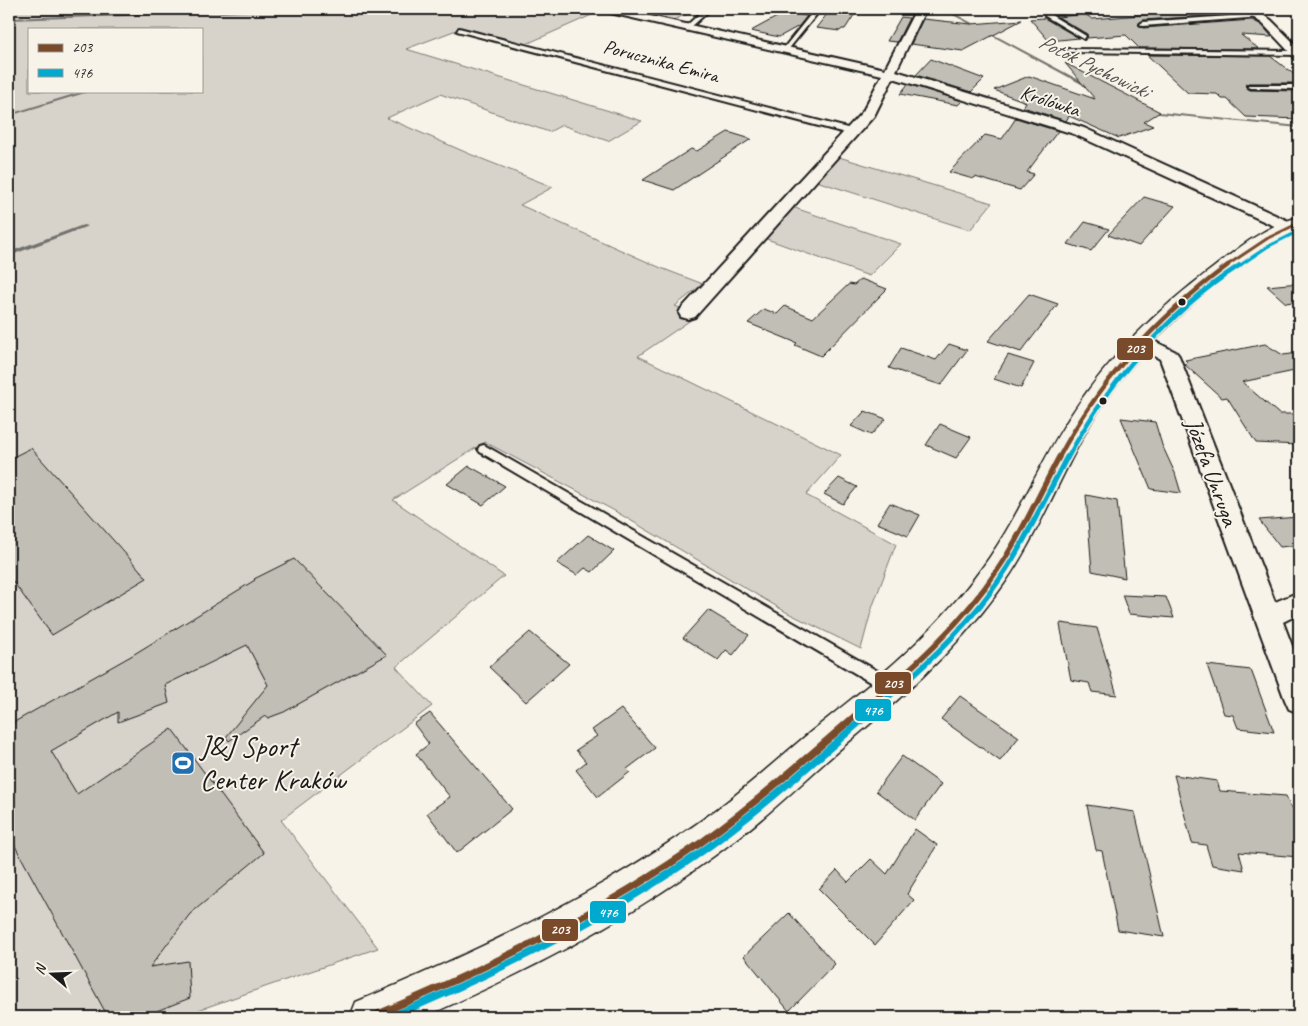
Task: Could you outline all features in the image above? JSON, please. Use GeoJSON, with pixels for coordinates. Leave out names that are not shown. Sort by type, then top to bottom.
{"type":"FeatureCollection","features":[{"type":"Feature","properties":{"kind":"street","name":"Królówka"},"geometry":{"type":"LineString","coordinates":[[606,9],[888,73],[1078,131],[1294,225]]}},
{"type":"Feature","properties":{"kind":"street"},"geometry":{"type":"LineString","coordinates":[[688,313],[869,113],[921,9]]}},
{"type":"Feature","properties":{"kind":"street"},"geometry":{"type":"LineString","coordinates":[[1246,9],[1259,16],[1299,54]]}},
{"type":"Feature","properties":{"kind":"street"},"geometry":{"type":"LineString","coordinates":[[371,1017],[428,995],[566,928],[642,883],[729,822],[890,686],[957,621],[990,580],[1014,542],[1082,417],[1104,385],[1142,341],[1174,309],[1214,276],[1269,238],[1294,225]]}},
{"type":"Feature","properties":{"kind":"street","name":"Józefa Unruga"},"geometry":{"type":"LineString","coordinates":[[1142,341],[1169,356],[1299,700]]}},
{"type":"Feature","properties":{"kind":"street"},"geometry":{"type":"LineString","coordinates":[[1267,618],[1299,602]]}},
{"type":"Feature","properties":{"kind":"lane"},"geometry":{"type":"LineString","coordinates":[[688,27],[708,9]]}},
{"type":"Feature","properties":{"kind":"lane"},"geometry":{"type":"LineString","coordinates":[[785,50],[818,9]]}},
{"type":"Feature","properties":{"kind":"lane"},"geometry":{"type":"LineString","coordinates":[[1084,36],[1048,16],[1048,13],[1098,9]]}},
{"type":"Feature","properties":{"kind":"lane"},"geometry":{"type":"LineString","coordinates":[[1143,24],[1259,16]]}},
{"type":"Feature","properties":{"kind":"lane","name":"Porucznika Emira"},"geometry":{"type":"LineString","coordinates":[[459,30],[852,132]]}},
{"type":"Feature","properties":{"kind":"lane"},"geometry":{"type":"LineString","coordinates":[[1069,50],[1299,54]]}},
{"type":"Feature","properties":{"kind":"lane"},"geometry":{"type":"LineString","coordinates":[[1250,86],[1299,87]]}},
{"type":"Feature","properties":{"kind":"lane"},"geometry":{"type":"LineString","coordinates":[[484,449],[890,686]]}},
{"type":"Feature","properties":{"kind":"shaded area"},"geometry":{"type":"Polygon","coordinates":[[[9,9],[699,9],[671,21],[603,10],[524,45],[459,29],[406,49],[642,121],[608,141],[562,125],[549,132],[440,94],[387,118],[472,155],[553,187],[520,205],[661,268],[703,284],[675,306],[698,315],[638,356],[841,455],[806,495],[896,544],[872,608],[861,649],[786,612],[613,510],[485,442],[393,500],[504,576],[396,667],[432,706],[281,820],[378,948],[178,1017],[9,1017],[9,9]]]}},
{"type":"Feature","properties":{"kind":"shaded area"},"geometry":{"type":"Polygon","coordinates":[[[839,157],[992,203],[970,230],[816,181],[839,157]]]}},
{"type":"Feature","properties":{"kind":"shaded area"},"geometry":{"type":"Polygon","coordinates":[[[792,207],[901,244],[869,276],[764,238],[792,207]]]}},
{"type":"Feature","properties":{"kind":"building"},"geometry":{"type":"Polygon","coordinates":[[[831,9],[858,9],[845,29],[840,31],[816,28],[831,9]]]}},
{"type":"Feature","properties":{"kind":"building"},"geometry":{"type":"Polygon","coordinates":[[[1227,9],[1238,14],[1143,20],[1138,25],[1143,28],[1252,20],[1262,25],[1272,37],[1241,35],[1259,49],[1139,48],[1126,35],[1087,38],[1087,34],[1058,17],[1085,14],[1092,19],[1227,9]]]}},
{"type":"Feature","properties":{"kind":"building"},"geometry":{"type":"Polygon","coordinates":[[[786,12],[807,16],[799,26],[779,37],[751,31],[786,12]]]}},
{"type":"Feature","properties":{"kind":"building"},"geometry":{"type":"Polygon","coordinates":[[[901,17],[909,18],[897,42],[887,41],[901,17]]]}},
{"type":"Feature","properties":{"kind":"building"},"geometry":{"type":"Polygon","coordinates":[[[1044,18],[1079,38],[1049,41],[1030,19],[1044,18]]]}},
{"type":"Feature","properties":{"kind":"building"},"geometry":{"type":"Polygon","coordinates":[[[923,19],[971,24],[1022,20],[963,51],[911,44],[923,19]]]}},
{"type":"Feature","properties":{"kind":"building"},"geometry":{"type":"Polygon","coordinates":[[[1147,55],[1270,56],[1299,78],[1299,83],[1248,83],[1246,87],[1250,90],[1299,91],[1299,119],[1246,117],[1227,99],[1222,99],[1217,94],[1188,93],[1147,55]]]}},
{"type":"Feature","properties":{"kind":"building"},"geometry":{"type":"Polygon","coordinates":[[[931,59],[984,79],[971,92],[916,75],[931,59]]]}},
{"type":"Feature","properties":{"kind":"building"},"geometry":{"type":"Polygon","coordinates":[[[1065,63],[1160,112],[1144,122],[1153,126],[1119,138],[1069,116],[1066,121],[1023,107],[1026,102],[994,90],[1029,76],[1095,99],[1065,63]]]}},
{"type":"Feature","properties":{"kind":"building"},"geometry":{"type":"Polygon","coordinates":[[[908,84],[962,101],[958,105],[900,94],[908,84]]]}},
{"type":"Feature","properties":{"kind":"building"},"geometry":{"type":"Polygon","coordinates":[[[1016,118],[1058,131],[1027,172],[1034,174],[1020,190],[975,177],[973,179],[949,172],[985,135],[1002,139],[1016,118]]]}},
{"type":"Feature","properties":{"kind":"building"},"geometry":{"type":"Polygon","coordinates":[[[728,132],[751,139],[674,190],[643,180],[691,149],[697,151],[728,132]]]}},
{"type":"Feature","properties":{"kind":"building"},"geometry":{"type":"Polygon","coordinates":[[[1144,197],[1175,206],[1139,246],[1108,235],[1144,197]]]}},
{"type":"Feature","properties":{"kind":"building"},"geometry":{"type":"Polygon","coordinates":[[[1085,222],[1109,229],[1091,251],[1068,244],[1085,222]]]}},
{"type":"Feature","properties":{"kind":"building"},"geometry":{"type":"Polygon","coordinates":[[[861,279],[887,289],[821,356],[795,345],[797,343],[748,323],[764,309],[777,314],[785,306],[813,318],[849,284],[854,285],[861,279]]]}},
{"type":"Feature","properties":{"kind":"building"},"geometry":{"type":"Polygon","coordinates":[[[1299,283],[1299,301],[1286,303],[1267,286],[1299,283]]]}},
{"type":"Feature","properties":{"kind":"building"},"geometry":{"type":"Polygon","coordinates":[[[1029,294],[1058,304],[1021,352],[988,341],[1029,294]]]}},
{"type":"Feature","properties":{"kind":"building"},"geometry":{"type":"Polygon","coordinates":[[[949,344],[967,350],[941,385],[889,368],[901,348],[936,360],[949,344]]]}},
{"type":"Feature","properties":{"kind":"building"},"geometry":{"type":"Polygon","coordinates":[[[1265,344],[1283,355],[1299,353],[1299,370],[1242,382],[1279,414],[1299,414],[1299,445],[1256,443],[1227,397],[1222,398],[1184,364],[1188,363],[1185,360],[1265,344]]]}},
{"type":"Feature","properties":{"kind":"building"},"geometry":{"type":"Polygon","coordinates":[[[1008,355],[1034,363],[1021,388],[994,379],[1008,355]]]}},
{"type":"Feature","properties":{"kind":"building"},"geometry":{"type":"Polygon","coordinates":[[[865,411],[886,419],[871,435],[851,426],[865,411]]]}},
{"type":"Feature","properties":{"kind":"building"},"geometry":{"type":"Polygon","coordinates":[[[1121,418],[1155,422],[1181,493],[1151,489],[1121,418]]]}},
{"type":"Feature","properties":{"kind":"building"},"geometry":{"type":"Polygon","coordinates":[[[940,424],[971,437],[956,458],[926,445],[940,424]]]}},
{"type":"Feature","properties":{"kind":"building"},"geometry":{"type":"Polygon","coordinates":[[[31,448],[147,578],[52,635],[9,576],[9,459],[31,448]]]}},
{"type":"Feature","properties":{"kind":"building"},"geometry":{"type":"Polygon","coordinates":[[[469,466],[505,486],[483,505],[447,484],[469,466]]]}},
{"type":"Feature","properties":{"kind":"building"},"geometry":{"type":"Polygon","coordinates":[[[839,478],[857,487],[843,504],[824,494],[839,478]]]}},
{"type":"Feature","properties":{"kind":"building"},"geometry":{"type":"Polygon","coordinates":[[[1086,495],[1117,501],[1125,578],[1092,571],[1086,495]]]}},
{"type":"Feature","properties":{"kind":"building"},"geometry":{"type":"Polygon","coordinates":[[[890,503],[920,515],[908,536],[877,523],[890,503]]]}},
{"type":"Feature","properties":{"kind":"building"},"geometry":{"type":"Polygon","coordinates":[[[1299,517],[1299,545],[1280,547],[1259,520],[1299,517]]]}},
{"type":"Feature","properties":{"kind":"building"},"geometry":{"type":"Polygon","coordinates":[[[588,535],[614,551],[592,572],[585,568],[577,575],[557,563],[588,535]]]}},
{"type":"Feature","properties":{"kind":"building"},"geometry":{"type":"Polygon","coordinates":[[[294,559],[387,655],[284,712],[268,718],[265,716],[229,741],[226,737],[268,685],[247,645],[165,685],[169,703],[118,722],[118,712],[51,751],[77,794],[172,729],[264,853],[190,914],[150,967],[188,961],[190,998],[141,1017],[108,1017],[9,835],[9,725],[131,656],[254,579],[294,559]]]}},
{"type":"Feature","properties":{"kind":"building"},"geometry":{"type":"Polygon","coordinates":[[[1122,595],[1166,597],[1174,618],[1129,614],[1122,595]]]}},
{"type":"Feature","properties":{"kind":"building"},"geometry":{"type":"Polygon","coordinates":[[[708,610],[749,635],[733,655],[726,650],[718,660],[683,638],[708,610]]]}},
{"type":"Feature","properties":{"kind":"building"},"geometry":{"type":"Polygon","coordinates":[[[1061,623],[1097,628],[1117,695],[1092,692],[1089,683],[1071,680],[1061,623]]]}},
{"type":"Feature","properties":{"kind":"building"},"geometry":{"type":"Polygon","coordinates":[[[530,632],[569,664],[526,702],[489,667],[530,632]]]}},
{"type":"Feature","properties":{"kind":"building"},"geometry":{"type":"Polygon","coordinates":[[[1207,665],[1251,670],[1274,732],[1238,728],[1233,715],[1224,714],[1207,665]]]}},
{"type":"Feature","properties":{"kind":"building"},"geometry":{"type":"Polygon","coordinates":[[[960,696],[1019,737],[1000,761],[941,719],[960,696]]]}},
{"type":"Feature","properties":{"kind":"building"},"geometry":{"type":"Polygon","coordinates":[[[621,709],[655,748],[627,769],[630,772],[598,797],[576,770],[586,762],[576,750],[597,736],[592,730],[621,709]]]}},
{"type":"Feature","properties":{"kind":"building"},"geometry":{"type":"Polygon","coordinates":[[[430,713],[512,809],[457,853],[427,813],[450,797],[416,754],[429,744],[414,724],[430,713]]]}},
{"type":"Feature","properties":{"kind":"building"},"geometry":{"type":"Polygon","coordinates":[[[902,756],[941,784],[915,820],[876,791],[902,756]]]}},
{"type":"Feature","properties":{"kind":"building"},"geometry":{"type":"Polygon","coordinates":[[[1174,775],[1217,781],[1220,791],[1286,796],[1291,807],[1299,808],[1299,857],[1239,852],[1244,870],[1212,865],[1206,845],[1192,843],[1174,775]]]}},
{"type":"Feature","properties":{"kind":"building"},"geometry":{"type":"Polygon","coordinates":[[[1087,805],[1135,812],[1164,937],[1118,930],[1102,851],[1096,850],[1087,805]]]}},
{"type":"Feature","properties":{"kind":"building"},"geometry":{"type":"Polygon","coordinates":[[[915,829],[937,845],[907,894],[914,900],[875,945],[819,889],[837,870],[848,882],[871,859],[887,874],[915,829]]]}},
{"type":"Feature","properties":{"kind":"building"},"geometry":{"type":"Polygon","coordinates":[[[789,913],[835,964],[789,1011],[744,956],[789,913]]]}},
{"type":"Feature","properties":{"kind":"waterway"},"geometry":{"type":"LineString","coordinates":[[9,19],[300,9]]}},
{"type":"Feature","properties":{"kind":"waterway","name":"Potok Pychowicki"},"geometry":{"type":"LineString","coordinates":[[944,9],[1088,86]]}},
{"type":"Feature","properties":{"kind":"waterway"},"geometry":{"type":"LineString","coordinates":[[9,115],[86,92]]}},
{"type":"Feature","properties":{"kind":"waterway","name":"Potok Pychowicki"},"geometry":{"type":"LineString","coordinates":[[1150,112],[1299,127]]}},
{"type":"Feature","properties":{"kind":"waterway"},"geometry":{"type":"LineString","coordinates":[[9,254],[85,226]]}},
{"type":"Feature","properties":{"kind":"transit line","name":"203"},"geometry":{"type":"LineString","coordinates":[[371,1017],[465,977],[556,932],[644,881],[687,853],[765,794],[910,669],[943,637],[970,606],[1004,560],[1082,417],[1124,360],[1150,332],[1207,280],[1268,238],[1299,223]]}},
{"type":"Feature","properties":{"kind":"transit line","name":"476"},"geometry":{"type":"LineString","coordinates":[[390,1017],[481,978],[569,934],[654,884],[747,817],[868,715],[943,646],[977,609],[1019,548],[1077,439],[1096,409],[1145,349],[1204,292],[1267,247],[1299,231]]}},
{"type":"Feature","properties":{"kind":"place","name":"J&J Sport Center Kraków"},"geometry":{"type":"Point","coordinates":[183,763]}}]}
